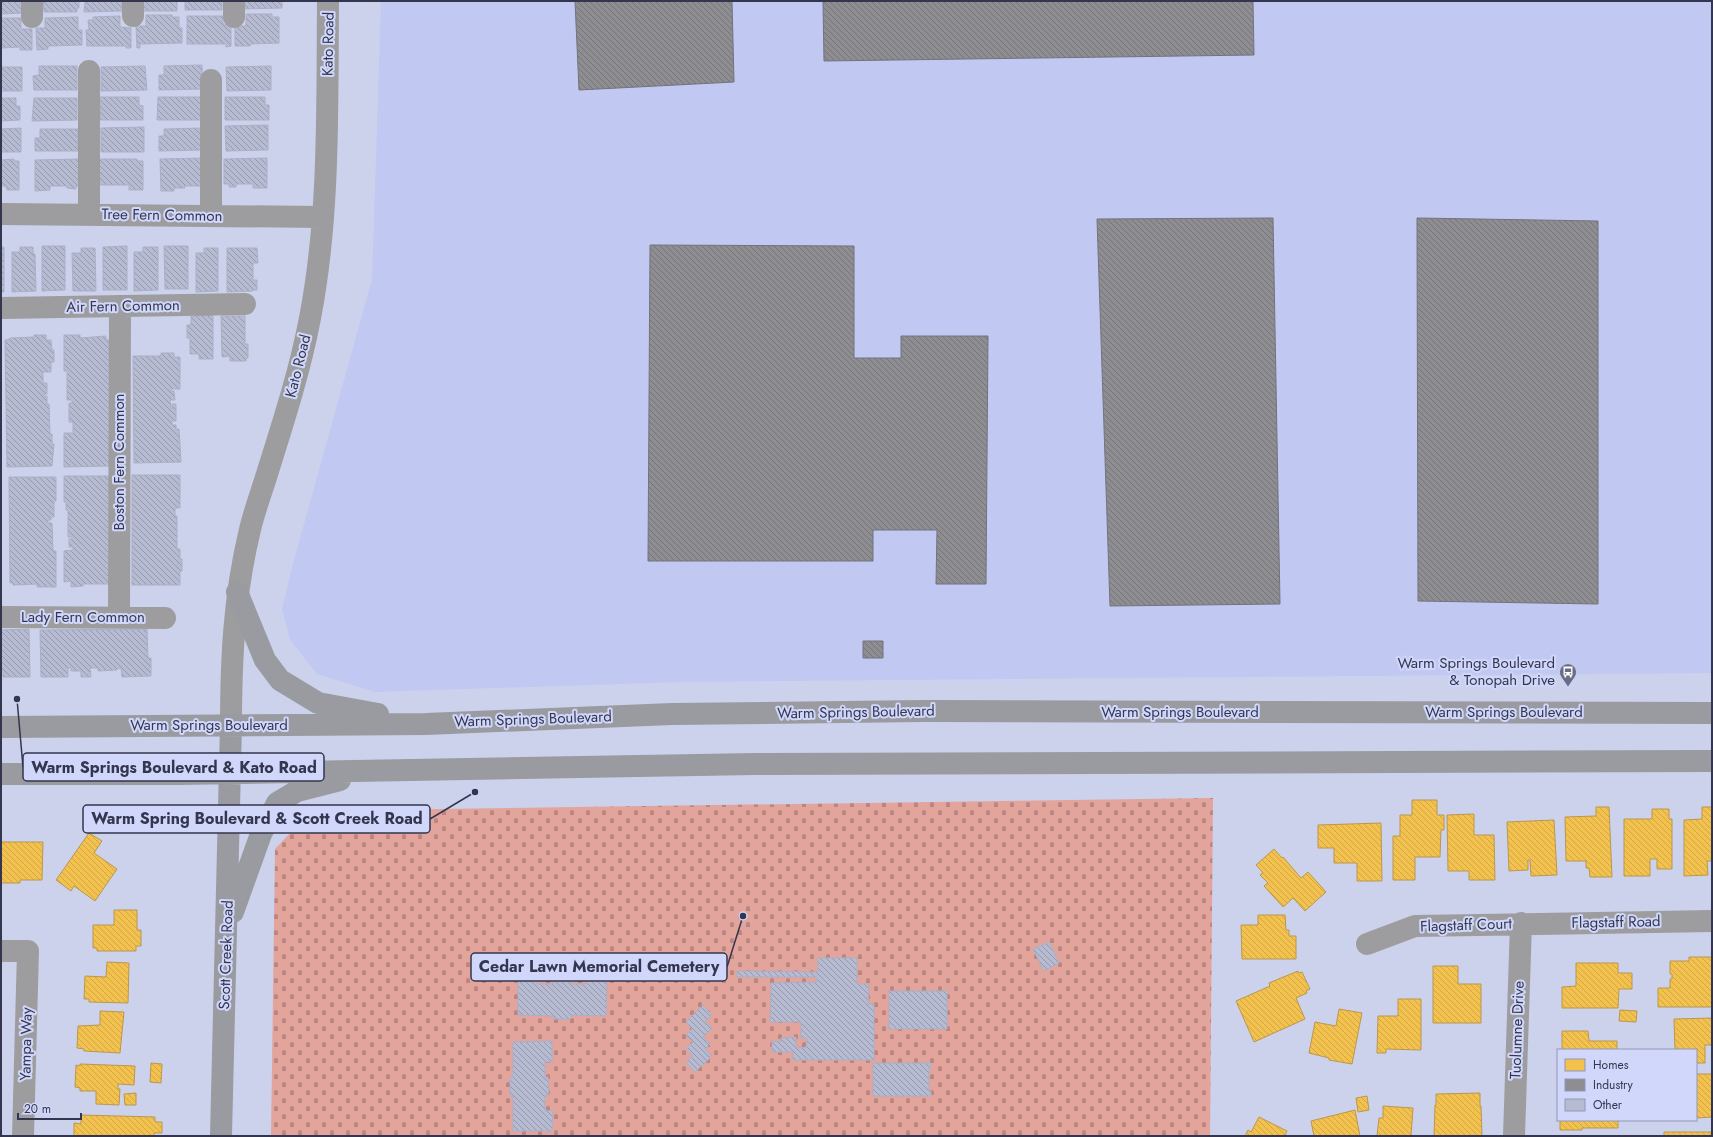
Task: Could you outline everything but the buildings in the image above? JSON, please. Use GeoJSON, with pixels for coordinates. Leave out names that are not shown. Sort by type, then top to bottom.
{"type":"FeatureCollection","features":[{"type":"Feature","properties":{"kind":"main road"},"geometry":{"type":"LineString","coordinates":[[237,592],[265,660],[280,680],[318,703],[426,724]]}},
{"type":"Feature","properties":{"kind":"main road","name":"Warm Springs Boulevard"},"geometry":{"type":"LineString","coordinates":[[1,727],[426,724],[672,714],[924,711],[1712,713]]}},
{"type":"Feature","properties":{"kind":"main road","name":"Scott Creek Road"},"geometry":{"type":"LineString","coordinates":[[221,1136],[231,725]]}},
{"type":"Feature","properties":{"kind":"main road"},"geometry":{"type":"LineString","coordinates":[[1,774],[230,773],[755,764],[1712,761]]}},
{"type":"Feature","properties":{"kind":"main road"},"geometry":{"type":"LineString","coordinates":[[227,930],[261,834],[277,803],[297,791],[373,771]]}},
{"type":"Feature","properties":{"kind":"street","name":"Kato Road"},"geometry":{"type":"LineString","coordinates":[[231,725],[233,646],[237,592],[249,532],[293,389],[310,318],[318,267],[327,107],[328,1]]}},
{"type":"Feature","properties":{"kind":"street"},"geometry":{"type":"LineString","coordinates":[[89,214],[90,71]]}},
{"type":"Feature","properties":{"kind":"street"},"geometry":{"type":"LineString","coordinates":[[211,80],[211,216]]}},
{"type":"Feature","properties":{"kind":"street","name":"Tree Fern Common"},"geometry":{"type":"LineString","coordinates":[[1,214],[322,217]]}},
{"type":"Feature","properties":{"kind":"street","name":"Air Fern Common"},"geometry":{"type":"LineString","coordinates":[[1,308],[244,304]]}},
{"type":"Feature","properties":{"kind":"street","name":"Boston Fern Common"},"geometry":{"type":"LineString","coordinates":[[119,618],[120,306]]}},
{"type":"Feature","properties":{"kind":"street","name":"Lady Fern Common"},"geometry":{"type":"LineString","coordinates":[[1,617],[165,618]]}},
{"type":"Feature","properties":{"kind":"street","name":"Flagstaff Road"},"geometry":{"type":"LineString","coordinates":[[1521,923],[1712,922]]}},
{"type":"Feature","properties":{"kind":"street","name":"Flagstaff Court"},"geometry":{"type":"LineString","coordinates":[[1367,944],[1415,926],[1521,923]]}},
{"type":"Feature","properties":{"kind":"street","name":"Tuolumne Drive"},"geometry":{"type":"LineString","coordinates":[[1514,1136],[1521,923]]}},
{"type":"Feature","properties":{"kind":"street","name":"Yampa Way"},"geometry":{"type":"LineString","coordinates":[[1,951],[28,951],[23,1136]]}},
{"type":"Feature","properties":{"kind":"shaded area"},"geometry":{"type":"Polygon","coordinates":[[[381,1],[1712,1],[1712,673],[683,682],[375,692],[317,674],[290,640],[282,609],[292,567],[372,279],[381,1]]]}},
{"type":"Feature","properties":{"kind":"green space"},"geometry":{"type":"Polygon","coordinates":[[[1213,798],[1210,1136],[271,1136],[275,849],[309,813],[438,809],[1213,798]]]}},
{"type":"Feature","properties":{"kind":"place","name":"Warm Springs Boulevard & Tonopah Drive"},"geometry":{"type":"Point","coordinates":[1568,687]}},
{"type":"Feature","properties":{"kind":"place","name":"Warm Springs Boulevard & Kato Road"},"geometry":{"type":"Point","coordinates":[17,699]}},
{"type":"Feature","properties":{"kind":"place","name":"Warm Spring Boulevard & Scott Creek Road"},"geometry":{"type":"Point","coordinates":[475,792]}},
{"type":"Feature","properties":{"kind":"place","name":"Cedar Lawn Memorial Cemetery"},"geometry":{"type":"Point","coordinates":[743,916]}}]}
